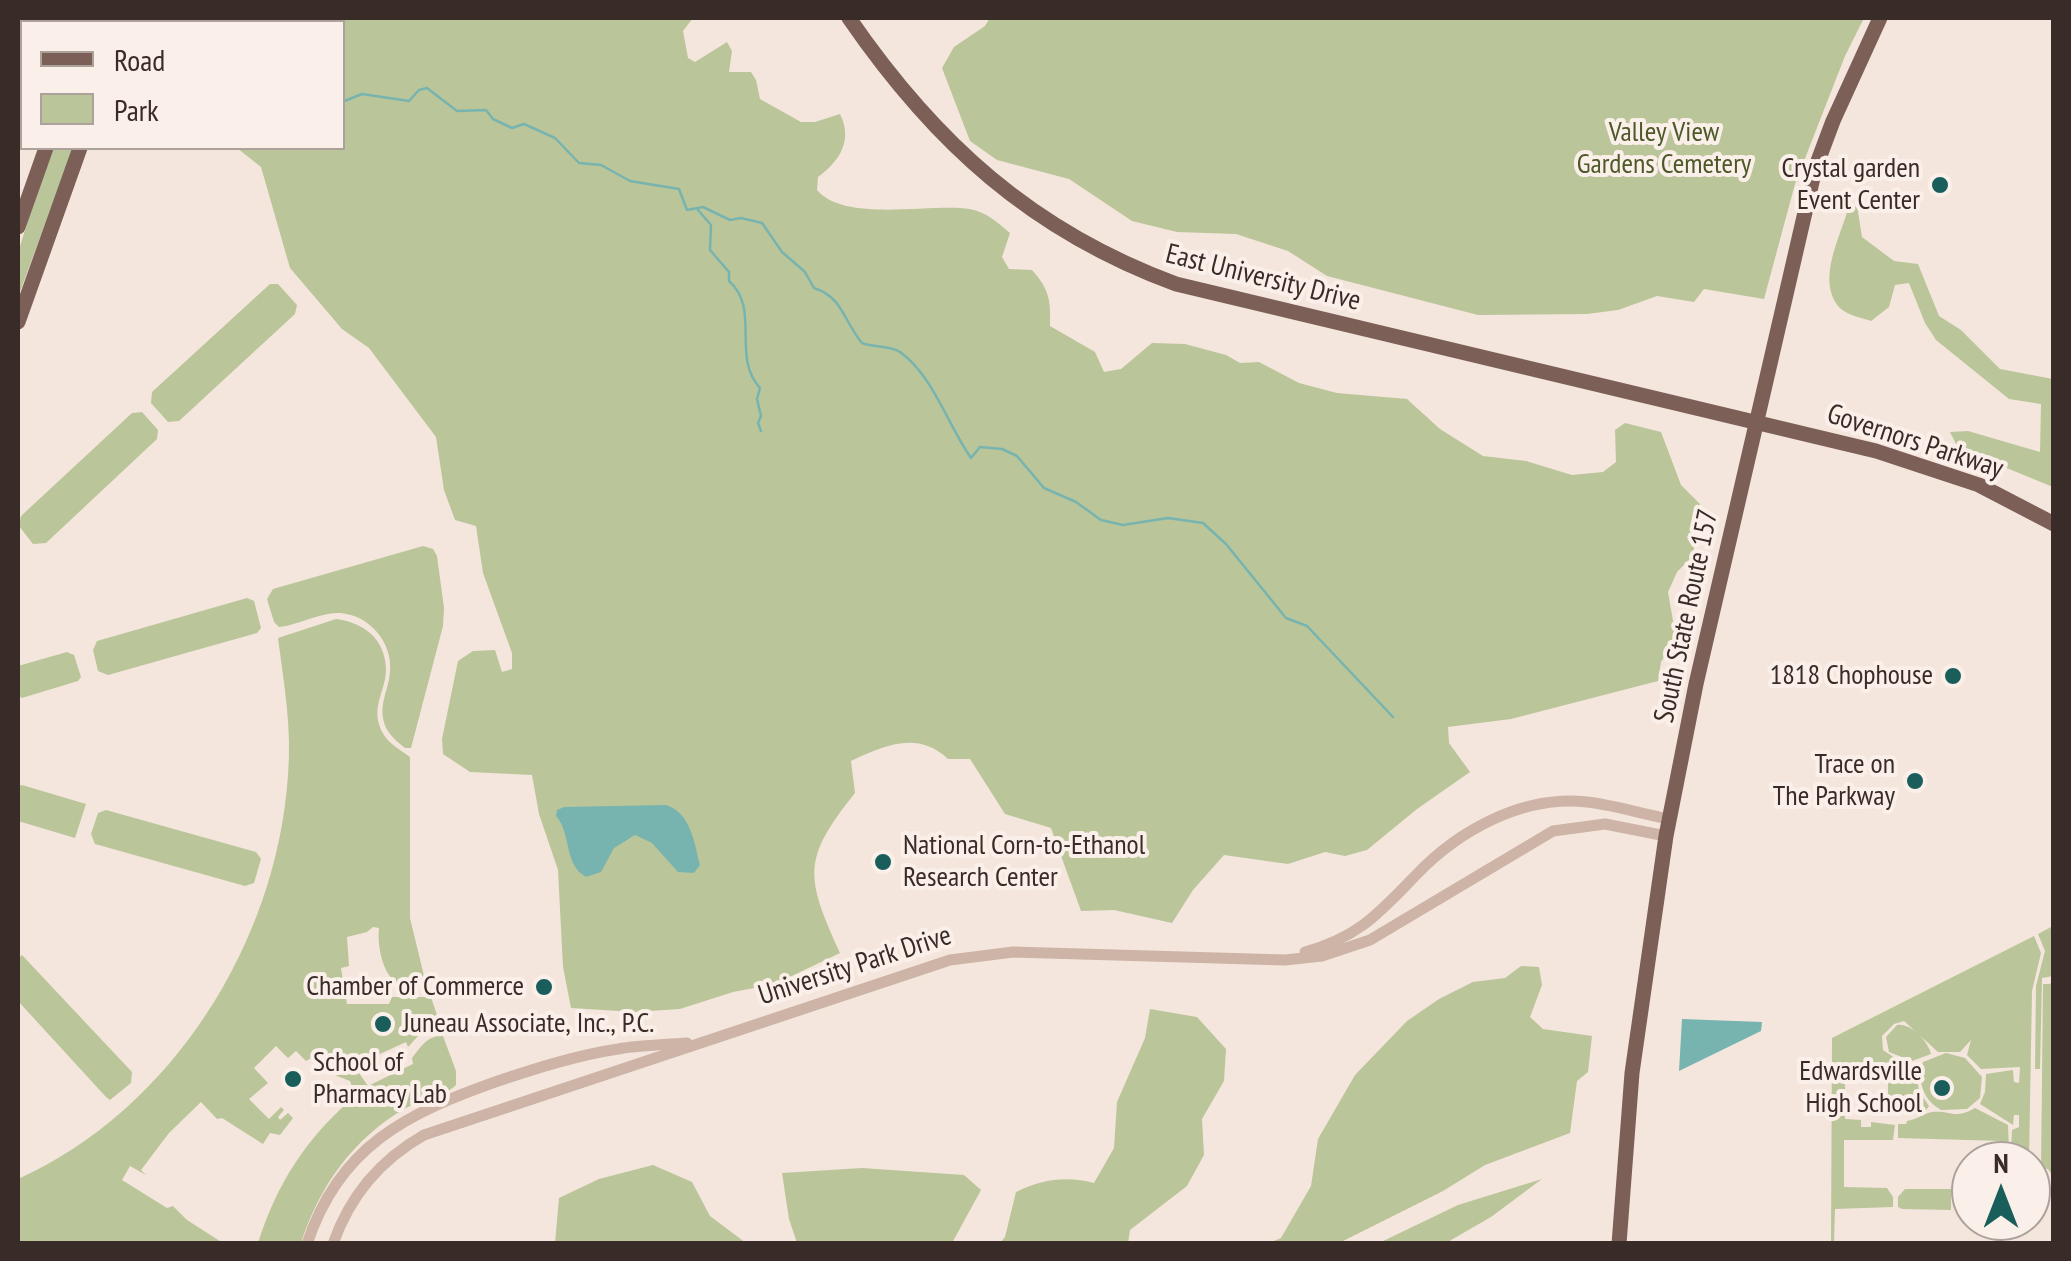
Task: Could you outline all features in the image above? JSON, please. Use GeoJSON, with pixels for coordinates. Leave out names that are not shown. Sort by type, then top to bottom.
{"type":"FeatureCollection","features":[{"type":"Feature","properties":{"kind":"main road","name":"East University Drive"},"geometry":{"type":"LineString","coordinates":[[848,18],[910,98],[970,163],[1054,228],[1121,263],[1176,284],[1756,422]]}},
{"type":"Feature","properties":{"kind":"main road","name":"South State Route 157"},"geometry":{"type":"LineString","coordinates":[[1620,1244],[1632,1073],[1668,828],[1815,169],[1880,18]]}},
{"type":"Feature","properties":{"kind":"main road"},"geometry":{"type":"LineString","coordinates":[[18,226],[45,150]]}},
{"type":"Feature","properties":{"kind":"main road"},"geometry":{"type":"LineString","coordinates":[[18,322],[79,150]]}},
{"type":"Feature","properties":{"kind":"main road","name":"Governors Parkway"},"geometry":{"type":"LineString","coordinates":[[1756,422],[1848,443],[1943,472],[1979,485],[2054,524]]}},
{"type":"Feature","properties":{"kind":"street","name":"University Park Drive"},"geometry":{"type":"LineString","coordinates":[[1256,959],[1323,948],[1361,929],[1444,850],[1472,830],[1510,812],[1545,803],[1586,802],[1668,828]]}},
{"type":"Feature","properties":{"kind":"street","name":"University Park Drive"},"geometry":{"type":"LineString","coordinates":[[333,1244],[344,1216],[368,1179],[389,1158],[424,1136],[950,960],[1013,952],[1302,959],[1358,946],[1553,832],[1605,824],[1668,828]]}},
{"type":"Feature","properties":{"kind":"street","name":"University Park Drive"},"geometry":{"type":"LineString","coordinates":[[307,1244],[339,1179],[370,1144],[409,1116],[506,1078],[592,1054],[711,1040]]}},
{"type":"Feature","properties":{"kind":"green space"},"geometry":{"type":"Polygon","coordinates":[[[693,18],[683,31],[688,58],[695,62],[727,42],[732,51],[729,72],[751,72],[760,99],[801,122],[840,114],[845,141],[833,164],[818,177],[817,190],[847,206],[970,209],[991,218],[1010,233],[1002,257],[1009,269],[1032,270],[1042,283],[1049,302],[1050,326],[1095,352],[1104,372],[1121,369],[1152,343],[1185,344],[1240,363],[1259,362],[1299,383],[1337,393],[1407,399],[1440,429],[1483,456],[1526,461],[1572,475],[1603,472],[1616,462],[1615,430],[1625,423],[1661,432],[1681,485],[1700,504],[1693,556],[1677,572],[1668,592],[1676,638],[1661,662],[1658,681],[1511,719],[1448,727],[1449,743],[1470,772],[1367,850],[1345,856],[1325,852],[1288,864],[1224,855],[1193,890],[1172,923],[1114,910],[1081,911],[1051,828],[1005,814],[970,759],[948,759],[936,750],[912,743],[888,746],[851,761],[855,793],[825,836],[814,870],[820,905],[840,953],[775,984],[680,1009],[634,1012],[571,1008],[563,967],[558,870],[539,814],[532,775],[470,772],[443,754],[442,739],[458,661],[473,651],[495,650],[502,672],[512,669],[512,653],[483,573],[476,526],[455,520],[444,490],[436,437],[369,348],[342,329],[290,268],[261,167],[240,150],[345,150],[345,20],[138,20],[693,18]]]}},
{"type":"Feature","properties":{"kind":"green space","name":"Valley View Gardens Cemetery"},"geometry":{"type":"Polygon","coordinates":[[[990,18],[1864,18],[1795,184],[1764,299],[1704,289],[1694,302],[1657,296],[1618,310],[1587,314],[1478,315],[1327,276],[1288,251],[1236,234],[1177,232],[1132,221],[1069,179],[997,160],[970,141],[942,68],[954,47],[985,26],[990,18]]]}},
{"type":"Feature","properties":{"kind":"green space"},"geometry":{"type":"Polygon","coordinates":[[[49,150],[72,150],[18,297],[18,253],[49,150]]]}},
{"type":"Feature","properties":{"kind":"green space"},"geometry":{"type":"Polygon","coordinates":[[[1857,206],[1862,237],[1894,261],[1918,264],[1939,316],[1961,330],[2000,369],[2053,379],[2053,487],[1958,448],[1950,432],[1968,431],[2040,452],[2041,404],[2009,399],[1936,340],[1909,283],[1895,285],[1889,307],[1871,321],[1841,309],[1830,286],[1832,260],[1848,209],[1857,206]]]}},
{"type":"Feature","properties":{"kind":"green space"},"geometry":{"type":"Polygon","coordinates":[[[270,284],[278,284],[297,305],[295,314],[179,421],[168,422],[151,403],[152,392],[270,284]]]}},
{"type":"Feature","properties":{"kind":"green space"},"geometry":{"type":"Polygon","coordinates":[[[142,412],[158,430],[157,439],[46,543],[33,544],[19,526],[21,516],[132,413],[142,412]]]}},
{"type":"Feature","properties":{"kind":"green space"},"geometry":{"type":"Polygon","coordinates":[[[423,546],[433,549],[437,556],[443,626],[411,748],[405,748],[384,723],[382,712],[390,661],[377,632],[360,619],[340,613],[279,627],[267,599],[273,589],[423,546]]]}},
{"type":"Feature","properties":{"kind":"green space"},"geometry":{"type":"Polygon","coordinates":[[[247,598],[254,601],[261,628],[257,633],[108,675],[98,671],[93,650],[97,641],[247,598]]]}},
{"type":"Feature","properties":{"kind":"green space"},"geometry":{"type":"Polygon","coordinates":[[[336,619],[364,628],[382,649],[386,670],[379,724],[388,740],[410,757],[410,918],[425,980],[413,986],[394,981],[383,962],[379,928],[373,927],[347,937],[349,966],[341,968],[347,1004],[389,1004],[392,997],[431,997],[439,1021],[408,1047],[406,1042],[358,1064],[359,1073],[368,1086],[413,1064],[412,1058],[425,1043],[443,1036],[456,1071],[456,1085],[406,1108],[354,1149],[328,1184],[301,1243],[258,1243],[274,1200],[296,1162],[322,1128],[355,1096],[350,1081],[337,1076],[317,1055],[306,1061],[296,1051],[288,1058],[276,1046],[254,1068],[268,1083],[249,1099],[269,1119],[281,1107],[284,1110],[280,1120],[288,1113],[293,1118],[280,1135],[270,1133],[263,1144],[222,1118],[217,1119],[201,1102],[169,1133],[141,1170],[146,1175],[130,1166],[122,1180],[167,1208],[173,1206],[223,1243],[18,1243],[18,1179],[73,1149],[124,1110],[168,1065],[207,1014],[238,958],[263,899],[280,837],[288,775],[288,723],[278,638],[336,619]]]}},
{"type":"Feature","properties":{"kind":"green space"},"geometry":{"type":"Polygon","coordinates":[[[67,652],[74,655],[81,677],[78,681],[22,698],[18,695],[18,666],[67,652]]]}},
{"type":"Feature","properties":{"kind":"green space"},"geometry":{"type":"Polygon","coordinates":[[[18,786],[86,804],[75,838],[18,821],[18,786]]]}},
{"type":"Feature","properties":{"kind":"green space"},"geometry":{"type":"Polygon","coordinates":[[[106,810],[256,852],[261,859],[254,883],[245,886],[95,844],[91,834],[98,813],[106,810]]]}},
{"type":"Feature","properties":{"kind":"green space"},"geometry":{"type":"Polygon","coordinates":[[[2053,926],[2053,976],[2042,978],[2040,1069],[2035,1069],[2036,986],[2045,951],[2038,934],[2053,926]]]}},
{"type":"Feature","properties":{"kind":"green space"},"geometry":{"type":"Polygon","coordinates":[[[2034,936],[2041,953],[2032,991],[2029,1141],[2011,1141],[2012,1130],[2019,1127],[2019,1115],[2014,1115],[2013,1125],[1980,1104],[1986,1074],[2013,1070],[2014,1082],[2019,1083],[2020,1067],[1981,1069],[1967,1055],[1971,1040],[1960,1052],[1938,1052],[1904,1021],[1894,1024],[1882,1036],[1883,1050],[1898,1060],[1915,1064],[1919,1091],[1929,1106],[1924,1113],[1907,1116],[1907,1100],[1892,1098],[1890,1116],[1888,1072],[1845,1072],[1845,1119],[1861,1120],[1861,1127],[1871,1127],[1871,1122],[1895,1125],[1893,1140],[1844,1140],[1844,1187],[1887,1188],[1893,1197],[1893,1207],[1835,1209],[1834,1243],[1832,1038],[2034,936]]]}},
{"type":"Feature","properties":{"kind":"green space"},"geometry":{"type":"Polygon","coordinates":[[[22,955],[132,1072],[131,1083],[110,1100],[18,1001],[18,959],[22,955]]]}},
{"type":"Feature","properties":{"kind":"green space"},"geometry":{"type":"Polygon","coordinates":[[[1521,966],[1539,967],[1542,985],[1530,1017],[1543,1029],[1592,1036],[1588,1072],[1577,1081],[1570,1133],[1485,1165],[1443,1191],[1339,1243],[1269,1243],[1281,1238],[1311,1186],[1318,1139],[1355,1075],[1407,1021],[1439,999],[1473,982],[1505,978],[1521,966]]]}},
{"type":"Feature","properties":{"kind":"green space"},"geometry":{"type":"Polygon","coordinates":[[[2053,980],[2053,1176],[2051,1141],[2041,1141],[2043,984],[2053,980]]]}},
{"type":"Feature","properties":{"kind":"green space"},"geometry":{"type":"Polygon","coordinates":[[[1150,1009],[1197,1017],[1226,1049],[1224,1081],[1202,1119],[1204,1155],[1187,1186],[1130,1230],[1128,1243],[1000,1243],[1016,1192],[1055,1180],[1094,1183],[1114,1148],[1117,1102],[1145,1038],[1150,1009]]]}},
{"type":"Feature","properties":{"kind":"green space"},"geometry":{"type":"Polygon","coordinates":[[[1897,1025],[1918,1034],[1931,1054],[1912,1061],[1889,1052],[1886,1037],[1897,1025]]]}},
{"type":"Feature","properties":{"kind":"green space"},"geometry":{"type":"Polygon","coordinates":[[[1946,1053],[1965,1058],[1982,1077],[1980,1098],[1967,1109],[1941,1110],[1923,1089],[1923,1062],[1946,1053]]]}},
{"type":"Feature","properties":{"kind":"green space"},"geometry":{"type":"Polygon","coordinates":[[[1975,1108],[2008,1125],[2009,1141],[1898,1138],[1898,1124],[1929,1113],[1968,1112],[1975,1108]]]}},
{"type":"Feature","properties":{"kind":"green space"},"geometry":{"type":"Polygon","coordinates":[[[653,1165],[692,1182],[710,1216],[746,1243],[555,1243],[559,1198],[599,1179],[653,1165]]]}},
{"type":"Feature","properties":{"kind":"green space"},"geometry":{"type":"Polygon","coordinates":[[[862,1168],[964,1175],[981,1190],[952,1243],[797,1243],[782,1173],[862,1168]]]}},
{"type":"Feature","properties":{"kind":"green space"},"geometry":{"type":"Polygon","coordinates":[[[1542,1179],[1491,1217],[1446,1243],[1379,1243],[1458,1205],[1542,1179]]]}},
{"type":"Feature","properties":{"kind":"green space"},"geometry":{"type":"Polygon","coordinates":[[[1905,1189],[1951,1189],[1951,1210],[1902,1209],[1898,1207],[1898,1197],[1905,1189]]]}},
{"type":"Feature","properties":{"kind":"water"},"geometry":{"type":"Polygon","coordinates":[[[666,805],[681,815],[690,829],[700,865],[694,873],[678,872],[652,843],[635,835],[614,848],[601,872],[586,877],[574,865],[556,816],[557,810],[564,807],[666,805]]]}},
{"type":"Feature","properties":{"kind":"water"},"geometry":{"type":"Polygon","coordinates":[[[1682,1019],[1762,1022],[1761,1031],[1679,1071],[1682,1019]]]}},
{"type":"Feature","properties":{"kind":"waterway"},"geometry":{"type":"LineString","coordinates":[[36,20],[46,18]]}},
{"type":"Feature","properties":{"kind":"waterway"},"geometry":{"type":"LineString","coordinates":[[345,101],[362,94],[409,101],[419,90],[427,88],[457,111],[486,110],[493,119],[512,128],[524,124],[555,138],[579,163],[601,165],[630,181],[679,189],[687,210],[703,207],[730,220],[741,218],[762,223],[814,288],[837,304],[862,343],[896,350],[922,373],[971,458],[980,447],[1002,449],[1017,456],[1044,488],[1076,502],[1101,520],[1123,525],[1168,518],[1203,523],[1226,544],[1286,618],[1307,626],[1393,717]]}},
{"type":"Feature","properties":{"kind":"waterway"},"geometry":{"type":"LineString","coordinates":[[698,210],[711,225],[710,250],[729,272],[729,281],[743,305],[747,362],[760,388],[757,399],[761,431]]}},
{"type":"Feature","properties":{"kind":"place","name":"Crystal garden Event Center"},"geometry":{"type":"Point","coordinates":[1940,185]}},
{"type":"Feature","properties":{"kind":"place","name":"1818 Chophouse"},"geometry":{"type":"Point","coordinates":[1953,676]}},
{"type":"Feature","properties":{"kind":"place","name":"Trace on The Parkway"},"geometry":{"type":"Point","coordinates":[1915,781]}},
{"type":"Feature","properties":{"kind":"place","name":"National Corn-to-Ethanol Research Center"},"geometry":{"type":"Point","coordinates":[883,862]}},
{"type":"Feature","properties":{"kind":"place","name":"Chamber of Commerce"},"geometry":{"type":"Point","coordinates":[544,987]}},
{"type":"Feature","properties":{"kind":"place","name":"Juneau Associate, Inc., P.C."},"geometry":{"type":"Point","coordinates":[383,1024]}},
{"type":"Feature","properties":{"kind":"place","name":"School of Pharmacy Lab"},"geometry":{"type":"Point","coordinates":[293,1079]}},
{"type":"Feature","properties":{"kind":"place","name":"Edwardsville High School"},"geometry":{"type":"Point","coordinates":[1942,1088]}}]}
